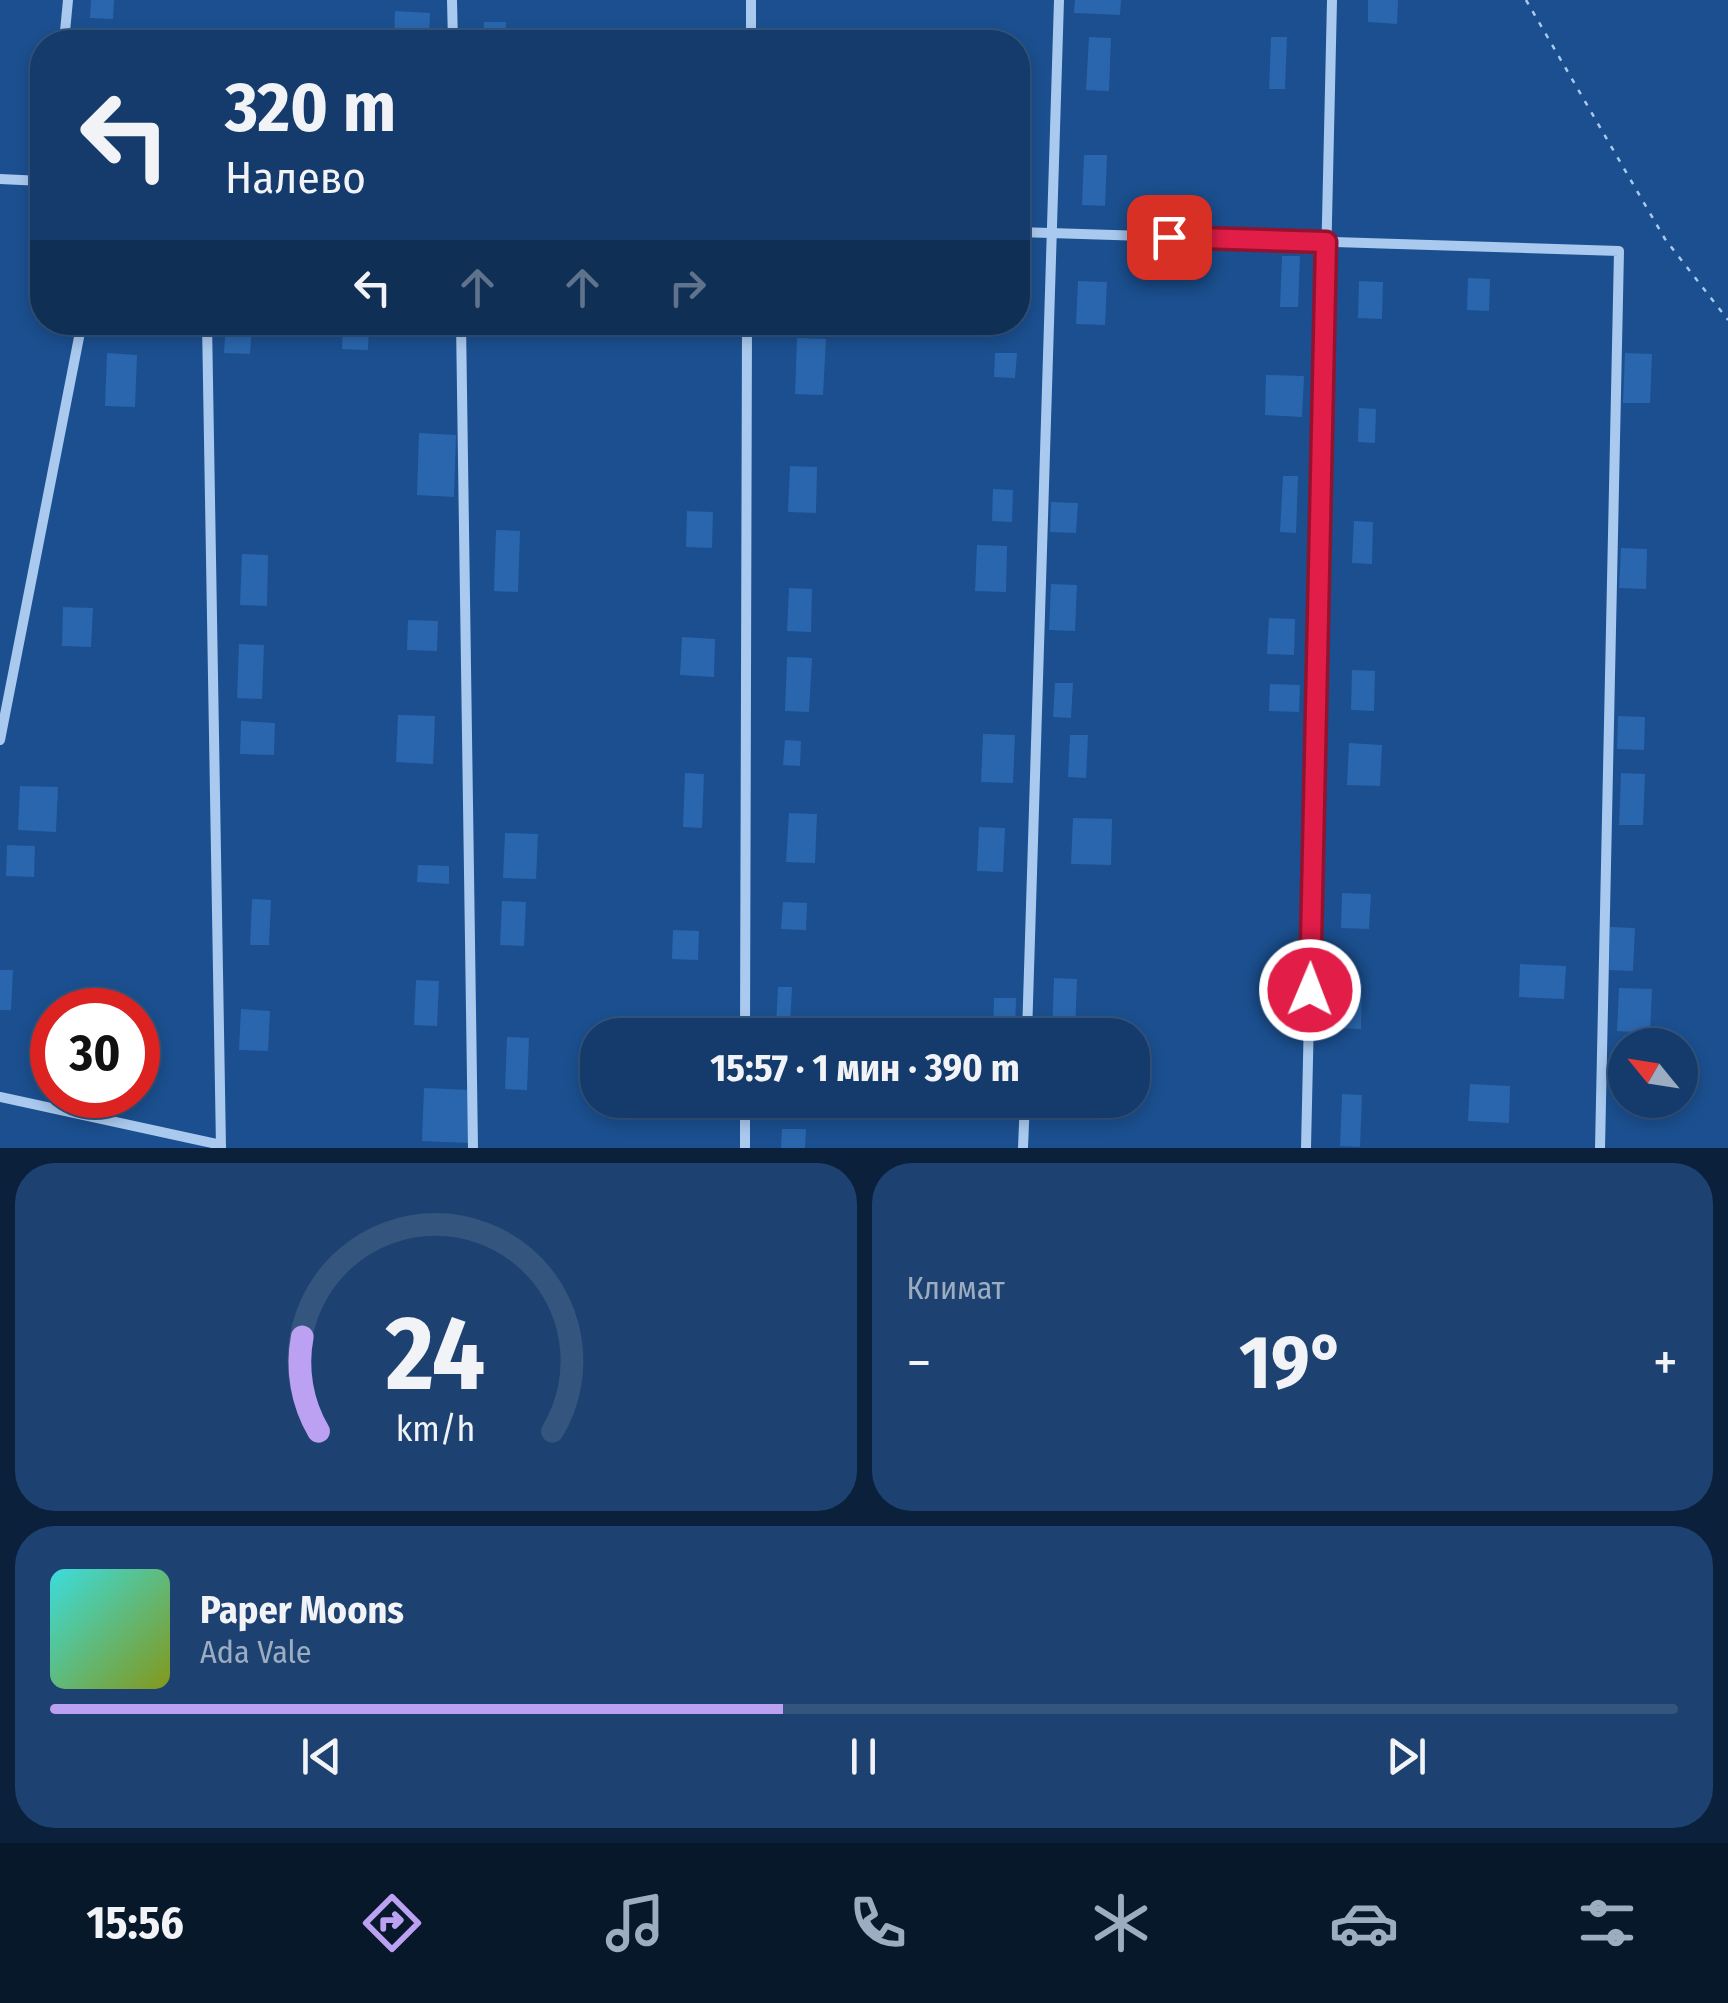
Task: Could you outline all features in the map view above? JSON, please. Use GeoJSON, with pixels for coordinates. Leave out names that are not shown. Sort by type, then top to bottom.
{"type":"FeatureCollection","features":[{"type":"Feature","properties":{"kind":"street"},"geometry":{"type":"LineString","coordinates":[[65,30],[68,0]]}},
{"type":"Feature","properties":{"kind":"street"},"geometry":{"type":"LineString","coordinates":[[452,0],[453,30]]}},
{"type":"Feature","properties":{"kind":"street"},"geometry":{"type":"LineString","coordinates":[[751,0],[751,30]]}},
{"type":"Feature","properties":{"kind":"street"},"geometry":{"type":"LineString","coordinates":[[1028,1018],[1059,0]]}},
{"type":"Feature","properties":{"kind":"street"},"geometry":{"type":"LineString","coordinates":[[1306,1148],[1332,0]]}},
{"type":"Feature","properties":{"kind":"street"},"geometry":{"type":"LineString","coordinates":[[0,179],[30,181]]}},
{"type":"Feature","properties":{"kind":"street"},"geometry":{"type":"LineString","coordinates":[[1030,233],[1619,251],[1600,1148]]}},
{"type":"Feature","properties":{"kind":"street"},"geometry":{"type":"LineString","coordinates":[[0,740],[79,335]]}},
{"type":"Feature","properties":{"kind":"street"},"geometry":{"type":"LineString","coordinates":[[0,1097],[221,1146],[208,335]]}},
{"type":"Feature","properties":{"kind":"street"},"geometry":{"type":"LineString","coordinates":[[461,335],[474,1148]]}},
{"type":"Feature","properties":{"kind":"street"},"geometry":{"type":"LineString","coordinates":[[745,1018],[747,335]]}},
{"type":"Feature","properties":{"kind":"street"},"geometry":{"type":"LineString","coordinates":[[745,1118],[745,1148]]}},
{"type":"Feature","properties":{"kind":"street"},"geometry":{"type":"LineString","coordinates":[[1024,1148],[1025,1118]]}},
{"type":"Feature","properties":{"kind":"path"},"geometry":{"type":"LineString","coordinates":[[1526,0],[1666,238],[1728,320]]}},
{"type":"Feature","properties":{"kind":"building"},"geometry":{"type":"Polygon","coordinates":[[[91,0],[114,0],[113,19],[90,18],[91,0]]]}},
{"type":"Feature","properties":{"kind":"building"},"geometry":{"type":"Polygon","coordinates":[[[1075,0],[1121,0],[1120,15],[1074,13],[1075,0]]]}},
{"type":"Feature","properties":{"kind":"building"},"geometry":{"type":"Polygon","coordinates":[[[1368,0],[1398,0],[1397,24],[1368,22],[1368,0]]]}},
{"type":"Feature","properties":{"kind":"building"},"geometry":{"type":"Polygon","coordinates":[[[395,11],[430,13],[429,30],[394,30],[395,11]]]}},
{"type":"Feature","properties":{"kind":"building"},"geometry":{"type":"Polygon","coordinates":[[[484,22],[506,22],[506,30],[484,30],[484,22]]]}},
{"type":"Feature","properties":{"kind":"building"},"geometry":{"type":"Polygon","coordinates":[[[1089,37],[1111,38],[1109,91],[1086,90],[1089,37]]]}},
{"type":"Feature","properties":{"kind":"building"},"geometry":{"type":"Polygon","coordinates":[[[1271,37],[1287,37],[1285,89],[1269,89],[1271,37]]]}},
{"type":"Feature","properties":{"kind":"building"},"geometry":{"type":"Polygon","coordinates":[[[1084,155],[1107,155],[1105,206],[1082,205],[1084,155]]]}},
{"type":"Feature","properties":{"kind":"building"},"geometry":{"type":"Polygon","coordinates":[[[1282,256],[1300,256],[1298,307],[1280,307],[1282,256]]]}},
{"type":"Feature","properties":{"kind":"building"},"geometry":{"type":"Polygon","coordinates":[[[1468,278],[1490,279],[1489,311],[1467,310],[1468,278]]]}},
{"type":"Feature","properties":{"kind":"building"},"geometry":{"type":"Polygon","coordinates":[[[1078,281],[1107,282],[1105,325],[1076,324],[1078,281]]]}},
{"type":"Feature","properties":{"kind":"building"},"geometry":{"type":"Polygon","coordinates":[[[1359,281],[1383,282],[1382,319],[1358,318],[1359,281]]]}},
{"type":"Feature","properties":{"kind":"building"},"geometry":{"type":"Polygon","coordinates":[[[225,335],[251,335],[250,354],[224,353],[225,335]]]}},
{"type":"Feature","properties":{"kind":"building"},"geometry":{"type":"Polygon","coordinates":[[[343,335],[369,335],[368,350],[342,349],[343,335]]]}},
{"type":"Feature","properties":{"kind":"building"},"geometry":{"type":"Polygon","coordinates":[[[797,338],[826,339],[823,395],[795,394],[797,338]]]}},
{"type":"Feature","properties":{"kind":"building"},"geometry":{"type":"Polygon","coordinates":[[[107,353],[137,355],[135,407],[105,406],[107,353]]]}},
{"type":"Feature","properties":{"kind":"building"},"geometry":{"type":"Polygon","coordinates":[[[995,353],[1017,353],[1015,378],[994,377],[995,353]]]}},
{"type":"Feature","properties":{"kind":"building"},"geometry":{"type":"Polygon","coordinates":[[[1625,353],[1652,354],[1650,403],[1623,403],[1625,353]]]}},
{"type":"Feature","properties":{"kind":"building"},"geometry":{"type":"Polygon","coordinates":[[[1266,375],[1304,376],[1302,417],[1265,415],[1266,375]]]}},
{"type":"Feature","properties":{"kind":"building"},"geometry":{"type":"Polygon","coordinates":[[[1359,408],[1376,409],[1375,443],[1358,442],[1359,408]]]}},
{"type":"Feature","properties":{"kind":"building"},"geometry":{"type":"Polygon","coordinates":[[[419,433],[456,435],[454,497],[417,495],[419,433]]]}},
{"type":"Feature","properties":{"kind":"building"},"geometry":{"type":"Polygon","coordinates":[[[790,466],[817,467],[816,513],[788,512],[790,466]]]}},
{"type":"Feature","properties":{"kind":"building"},"geometry":{"type":"Polygon","coordinates":[[[1283,476],[1298,476],[1296,533],[1280,532],[1283,476]]]}},
{"type":"Feature","properties":{"kind":"building"},"geometry":{"type":"Polygon","coordinates":[[[993,489],[1013,490],[1012,522],[992,521],[993,489]]]}},
{"type":"Feature","properties":{"kind":"building"},"geometry":{"type":"Polygon","coordinates":[[[1051,502],[1078,503],[1076,533],[1050,532],[1051,502]]]}},
{"type":"Feature","properties":{"kind":"building"},"geometry":{"type":"Polygon","coordinates":[[[687,511],[713,512],[712,548],[686,547],[687,511]]]}},
{"type":"Feature","properties":{"kind":"building"},"geometry":{"type":"Polygon","coordinates":[[[1354,521],[1373,522],[1372,564],[1352,563],[1354,521]]]}},
{"type":"Feature","properties":{"kind":"building"},"geometry":{"type":"Polygon","coordinates":[[[496,530],[520,531],[518,592],[494,591],[496,530]]]}},
{"type":"Feature","properties":{"kind":"building"},"geometry":{"type":"Polygon","coordinates":[[[977,545],[1007,546],[1006,592],[975,591],[977,545]]]}},
{"type":"Feature","properties":{"kind":"building"},"geometry":{"type":"Polygon","coordinates":[[[1621,548],[1647,549],[1646,589],[1619,588],[1621,548]]]}},
{"type":"Feature","properties":{"kind":"building"},"geometry":{"type":"Polygon","coordinates":[[[242,554],[268,555],[267,606],[240,605],[242,554]]]}},
{"type":"Feature","properties":{"kind":"building"},"geometry":{"type":"Polygon","coordinates":[[[1051,584],[1077,585],[1075,631],[1049,630],[1051,584]]]}},
{"type":"Feature","properties":{"kind":"building"},"geometry":{"type":"Polygon","coordinates":[[[789,588],[812,589],[811,632],[787,631],[789,588]]]}},
{"type":"Feature","properties":{"kind":"building"},"geometry":{"type":"Polygon","coordinates":[[[63,607],[93,608],[91,647],[62,646],[63,607]]]}},
{"type":"Feature","properties":{"kind":"building"},"geometry":{"type":"Polygon","coordinates":[[[1269,618],[1295,619],[1294,655],[1267,654],[1269,618]]]}},
{"type":"Feature","properties":{"kind":"building"},"geometry":{"type":"Polygon","coordinates":[[[408,620],[438,621],[437,651],[407,650],[408,620]]]}},
{"type":"Feature","properties":{"kind":"building"},"geometry":{"type":"Polygon","coordinates":[[[682,637],[715,639],[714,677],[680,675],[682,637]]]}},
{"type":"Feature","properties":{"kind":"building"},"geometry":{"type":"Polygon","coordinates":[[[239,644],[264,645],[262,699],[237,698],[239,644]]]}},
{"type":"Feature","properties":{"kind":"building"},"geometry":{"type":"Polygon","coordinates":[[[787,657],[812,658],[809,712],[785,711],[787,657]]]}},
{"type":"Feature","properties":{"kind":"building"},"geometry":{"type":"Polygon","coordinates":[[[1352,670],[1375,671],[1374,711],[1351,710],[1352,670]]]}},
{"type":"Feature","properties":{"kind":"building"},"geometry":{"type":"Polygon","coordinates":[[[1055,683],[1073,683],[1071,718],[1053,717],[1055,683]]]}},
{"type":"Feature","properties":{"kind":"building"},"geometry":{"type":"Polygon","coordinates":[[[1270,684],[1300,685],[1299,712],[1269,711],[1270,684]]]}},
{"type":"Feature","properties":{"kind":"building"},"geometry":{"type":"Polygon","coordinates":[[[398,715],[435,716],[433,764],[396,762],[398,715]]]}},
{"type":"Feature","properties":{"kind":"building"},"geometry":{"type":"Polygon","coordinates":[[[1618,716],[1645,717],[1644,750],[1617,749],[1618,716]]]}},
{"type":"Feature","properties":{"kind":"building"},"geometry":{"type":"Polygon","coordinates":[[[241,721],[275,723],[274,755],[240,754],[241,721]]]}},
{"type":"Feature","properties":{"kind":"building"},"geometry":{"type":"Polygon","coordinates":[[[983,734],[1015,735],[1013,783],[981,782],[983,734]]]}},
{"type":"Feature","properties":{"kind":"building"},"geometry":{"type":"Polygon","coordinates":[[[1070,735],[1088,735],[1086,778],[1068,777],[1070,735]]]}},
{"type":"Feature","properties":{"kind":"building"},"geometry":{"type":"Polygon","coordinates":[[[785,740],[801,741],[800,766],[783,765],[785,740]]]}},
{"type":"Feature","properties":{"kind":"building"},"geometry":{"type":"Polygon","coordinates":[[[1349,743],[1382,745],[1380,786],[1347,785],[1349,743]]]}},
{"type":"Feature","properties":{"kind":"building"},"geometry":{"type":"Polygon","coordinates":[[[685,773],[704,774],[702,828],[683,827],[685,773]]]}},
{"type":"Feature","properties":{"kind":"building"},"geometry":{"type":"Polygon","coordinates":[[[1621,773],[1645,774],[1643,825],[1619,825],[1621,773]]]}},
{"type":"Feature","properties":{"kind":"building"},"geometry":{"type":"Polygon","coordinates":[[[20,786],[58,787],[56,832],[18,830],[20,786]]]}},
{"type":"Feature","properties":{"kind":"building"},"geometry":{"type":"Polygon","coordinates":[[[789,813],[817,814],[815,863],[786,862],[789,813]]]}},
{"type":"Feature","properties":{"kind":"building"},"geometry":{"type":"Polygon","coordinates":[[[1073,818],[1112,819],[1111,865],[1071,864],[1073,818]]]}},
{"type":"Feature","properties":{"kind":"building"},"geometry":{"type":"Polygon","coordinates":[[[979,827],[1005,828],[1003,872],[977,871],[979,827]]]}},
{"type":"Feature","properties":{"kind":"building"},"geometry":{"type":"Polygon","coordinates":[[[505,833],[538,834],[536,879],[503,878],[505,833]]]}},
{"type":"Feature","properties":{"kind":"building"},"geometry":{"type":"Polygon","coordinates":[[[7,845],[35,846],[34,877],[6,876],[7,845]]]}},
{"type":"Feature","properties":{"kind":"building"},"geometry":{"type":"Polygon","coordinates":[[[418,865],[449,866],[449,884],[417,882],[418,865]]]}},
{"type":"Feature","properties":{"kind":"building"},"geometry":{"type":"Polygon","coordinates":[[[1342,893],[1371,894],[1369,929],[1341,928],[1342,893]]]}},
{"type":"Feature","properties":{"kind":"building"},"geometry":{"type":"Polygon","coordinates":[[[252,899],[271,900],[269,945],[250,945],[252,899]]]}},
{"type":"Feature","properties":{"kind":"building"},"geometry":{"type":"Polygon","coordinates":[[[502,901],[526,902],[524,946],[500,945],[502,901]]]}},
{"type":"Feature","properties":{"kind":"building"},"geometry":{"type":"Polygon","coordinates":[[[783,902],[807,903],[806,930],[781,929],[783,902]]]}},
{"type":"Feature","properties":{"kind":"building"},"geometry":{"type":"Polygon","coordinates":[[[1610,927],[1635,928],[1633,971],[1609,970],[1610,927]]]}},
{"type":"Feature","properties":{"kind":"building"},"geometry":{"type":"Polygon","coordinates":[[[673,930],[699,931],[698,960],[672,959],[673,930]]]}},
{"type":"Feature","properties":{"kind":"building"},"geometry":{"type":"Polygon","coordinates":[[[1520,964],[1566,966],[1564,999],[1519,997],[1520,964]]]}},
{"type":"Feature","properties":{"kind":"building"},"geometry":{"type":"Polygon","coordinates":[[[0,970],[13,970],[11,1010],[0,1010],[0,970]]]}},
{"type":"Feature","properties":{"kind":"building"},"geometry":{"type":"Polygon","coordinates":[[[1054,978],[1077,979],[1076,1018],[1053,1018],[1054,978]]]}},
{"type":"Feature","properties":{"kind":"building"},"geometry":{"type":"Polygon","coordinates":[[[416,980],[439,981],[437,1026],[414,1025],[416,980]]]}},
{"type":"Feature","properties":{"kind":"building"},"geometry":{"type":"Polygon","coordinates":[[[1332,983],[1362,984],[1361,1029],[1331,1028],[1332,983]]]}},
{"type":"Feature","properties":{"kind":"building"},"geometry":{"type":"Polygon","coordinates":[[[778,987],[792,987],[790,1018],[776,1018],[778,987]]]}},
{"type":"Feature","properties":{"kind":"building"},"geometry":{"type":"Polygon","coordinates":[[[1619,988],[1652,989],[1650,1028],[1617,1028],[1619,988]]]}},
{"type":"Feature","properties":{"kind":"building"},"geometry":{"type":"Polygon","coordinates":[[[994,998],[1016,998],[1015,1018],[993,1018],[994,998]]]}},
{"type":"Feature","properties":{"kind":"building"},"geometry":{"type":"Polygon","coordinates":[[[241,1009],[270,1011],[268,1051],[239,1050],[241,1009]]]}},
{"type":"Feature","properties":{"kind":"building"},"geometry":{"type":"Polygon","coordinates":[[[507,1037],[529,1038],[527,1090],[505,1089],[507,1037]]]}},
{"type":"Feature","properties":{"kind":"building"},"geometry":{"type":"Polygon","coordinates":[[[1470,1084],[1510,1086],[1509,1123],[1468,1121],[1470,1084]]]}},
{"type":"Feature","properties":{"kind":"building"},"geometry":{"type":"Polygon","coordinates":[[[424,1088],[472,1090],[470,1143],[422,1141],[424,1088]]]}},
{"type":"Feature","properties":{"kind":"building"},"geometry":{"type":"Polygon","coordinates":[[[1342,1094],[1362,1095],[1360,1147],[1340,1146],[1342,1094]]]}},
{"type":"Feature","properties":{"kind":"building"},"geometry":{"type":"Polygon","coordinates":[[[782,1129],[806,1129],[805,1148],[781,1148],[782,1129]]]}},
{"type":"Feature","properties":{"kind":"route"},"geometry":{"type":"LineString","coordinates":[[1169,237],[1326,242],[1310,990]]}}]}
